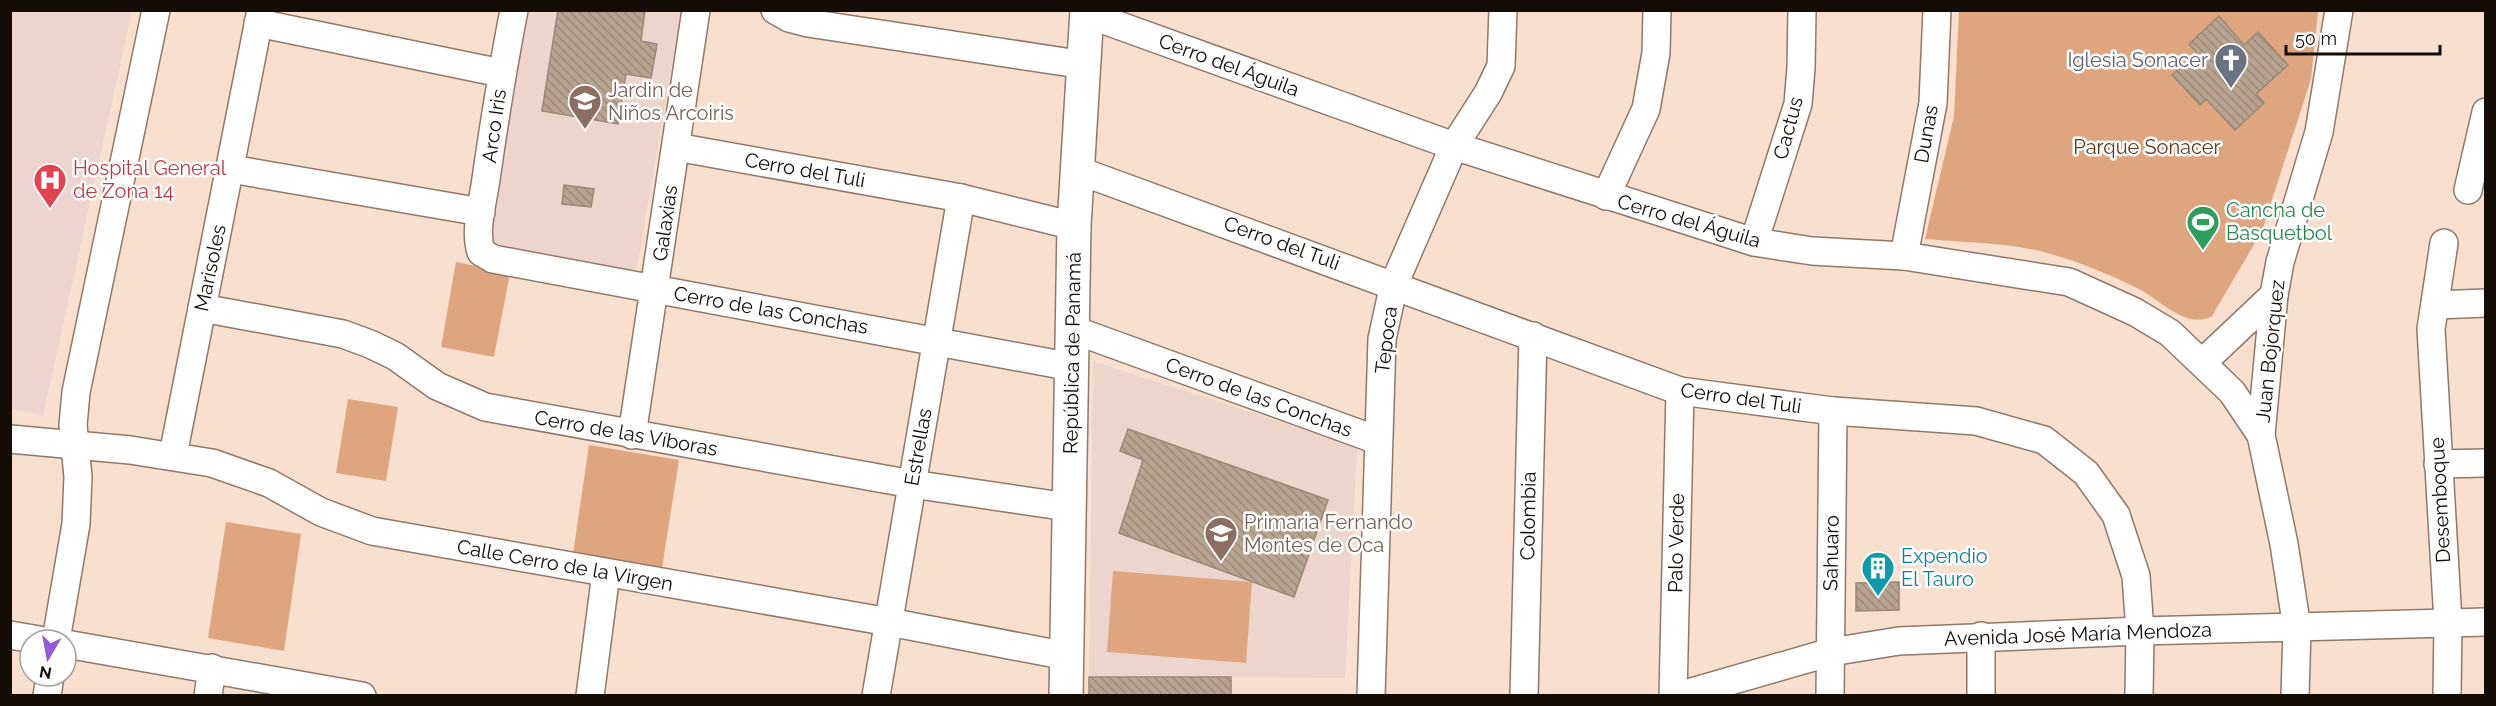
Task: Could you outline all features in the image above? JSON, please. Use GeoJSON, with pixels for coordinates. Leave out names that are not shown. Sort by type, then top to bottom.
{"type":"FeatureCollection","features":[{"type":"Feature","properties":{"kind":"main road","name":"República de Panamá"},"geometry":{"type":"LineString","coordinates":[[1066,696],[1074,226],[1087,12]]}},
{"type":"Feature","properties":{"kind":"street"},"geometry":{"type":"LineString","coordinates":[[58,628],[76,524],[78,477],[74,446],[76,392],[156,10]]}},
{"type":"Feature","properties":{"kind":"street","name":"Arco Iris"},"geometry":{"type":"LineString","coordinates":[[478,242],[501,73],[513,10]]}},
{"type":"Feature","properties":{"kind":"street","name":"Galaxias"},"geometry":{"type":"LineString","coordinates":[[632,435],[656,289],[696,10]]}},
{"type":"Feature","properties":{"kind":"street"},"geometry":{"type":"LineString","coordinates":[[774,10],[789,18],[808,23],[1085,65]]}},
{"type":"Feature","properties":{"kind":"street","name":"Tepoca"},"geometry":{"type":"LineString","coordinates":[[1371,696],[1377,440],[1382,339],[1394,284],[1454,146],[1488,93],[1500,66],[1503,10]]}},
{"type":"Feature","properties":{"kind":"street"},"geometry":{"type":"LineString","coordinates":[[1606,196],[1646,109],[1656,53],[1657,10]]}},
{"type":"Feature","properties":{"kind":"street","name":"Cactus"},"geometry":{"type":"LineString","coordinates":[[1754,242],[1797,104],[1801,68],[1802,10]]}},
{"type":"Feature","properties":{"kind":"street","name":"Dunas"},"geometry":{"type":"LineString","coordinates":[[1904,256],[1932,103],[1936,10]]}},
{"type":"Feature","properties":{"kind":"street","name":"Juan Bojorquez"},"geometry":{"type":"LineString","coordinates":[[2295,696],[2297,628],[2284,544],[2261,435],[2274,294],[2289,229],[2319,132],[2338,10]]}},
{"type":"Feature","properties":{"kind":"street","name":"Cerro del Águila"},"geometry":{"type":"LineString","coordinates":[[1087,12],[1454,146],[1754,242],[1812,251],[1904,256],[2069,282],[2135,312],[2170,333],[2232,392],[2261,435]]}},
{"type":"Feature","properties":{"kind":"street"},"geometry":{"type":"LineString","coordinates":[[259,17],[501,73]]}},
{"type":"Feature","properties":{"kind":"street","name":"Marisoles"},"geometry":{"type":"LineString","coordinates":[[173,455],[231,170],[259,17]]}},
{"type":"Feature","properties":{"kind":"street"},"geometry":{"type":"LineString","coordinates":[[2468,190],[2485,122]]}},
{"type":"Feature","properties":{"kind":"street","name":"Cerro del Tuli"},"geometry":{"type":"LineString","coordinates":[[676,147],[961,198],[1074,226]]}},
{"type":"Feature","properties":{"kind":"street"},"geometry":{"type":"LineString","coordinates":[[231,170],[482,212]]}},
{"type":"Feature","properties":{"kind":"street","name":"Cerro del Tuli"},"geometry":{"type":"LineString","coordinates":[[1077,170],[1394,284],[1680,391],[1833,411],[1976,421],[2044,440],[2085,473],[2116,515],[2136,576],[2140,631],[2139,696]]}},
{"type":"Feature","properties":{"kind":"street","name":"Estrellas"},"geometry":{"type":"LineString","coordinates":[[876,696],[961,198]]}},
{"type":"Feature","properties":{"kind":"street","name":"Cerro de las Conchas"},"geometry":{"type":"LineString","coordinates":[[478,242],[481,252],[493,259],[1072,367]]}},
{"type":"Feature","properties":{"kind":"street","name":"Desemboque"},"geometry":{"type":"LineString","coordinates":[[2444,243],[2431,341],[2448,622],[2447,696]]}},
{"type":"Feature","properties":{"kind":"street"},"geometry":{"type":"LineString","coordinates":[[2203,362],[2274,294]]}},
{"type":"Feature","properties":{"kind":"street"},"geometry":{"type":"LineString","coordinates":[[2435,305],[2486,303]]}},
{"type":"Feature","properties":{"kind":"street","name":"Cerro de las Víboras"},"geometry":{"type":"LineString","coordinates":[[202,308],[343,334],[387,352],[437,386],[485,407],[912,484],[1068,507]]}},
{"type":"Feature","properties":{"kind":"street","name":"Cerro de las Conchas"},"geometry":{"type":"LineString","coordinates":[[1074,330],[1377,440]]}},
{"type":"Feature","properties":{"kind":"street","name":"Colombia"},"geometry":{"type":"LineString","coordinates":[[1524,696],[1533,336]]}},
{"type":"Feature","properties":{"kind":"street","name":"Palo Verde"},"geometry":{"type":"LineString","coordinates":[[1672,696],[1680,391]]}},
{"type":"Feature","properties":{"kind":"street","name":"Sahuaro"},"geometry":{"type":"LineString","coordinates":[[1830,696],[1833,411]]}},
{"type":"Feature","properties":{"kind":"street","name":"Calle Cerro de la Virgen"},"geometry":{"type":"LineString","coordinates":[[10,439],[173,455],[212,463],[269,483],[321,512],[372,531],[889,622],[1067,656]]}},
{"type":"Feature","properties":{"kind":"street"},"geometry":{"type":"LineString","coordinates":[[2438,464],[2486,463]]}},
{"type":"Feature","properties":{"kind":"street"},"geometry":{"type":"LineString","coordinates":[[590,696],[606,573]]}},
{"type":"Feature","properties":{"kind":"street","name":"Avenida José María Mendoza"},"geometry":{"type":"LineString","coordinates":[[1678,696],[1831,652],[1899,641],[1981,636],[2486,622]]}},
{"type":"Feature","properties":{"kind":"street"},"geometry":{"type":"LineString","coordinates":[[1981,636],[1981,696]]}},
{"type":"Feature","properties":{"kind":"street"},"geometry":{"type":"LineString","coordinates":[[78,646],[362,696]]}},
{"type":"Feature","properties":{"kind":"street"},"geometry":{"type":"LineString","coordinates":[[208,696],[212,668]]}},
{"type":"Feature","properties":{"kind":"shaded area","name":"Hospital General de Zona 14"},"geometry":{"type":"Polygon","coordinates":[[[10,11],[132,11],[43,416],[11,408],[10,11]]]}},
{"type":"Feature","properties":{"kind":"shaded area","name":"Jardin de Niños Arcoiris"},"geometry":{"type":"Polygon","coordinates":[[[528,11],[681,11],[636,273],[489,249],[528,11]]]}},
{"type":"Feature","properties":{"kind":"shaded area","name":"Primaria Fernando Montes de Oca"},"geometry":{"type":"Polygon","coordinates":[[[1093,361],[1357,447],[1345,678],[1089,677],[1093,361]]]}},
{"type":"Feature","properties":{"kind":"green space","name":"Parque Sonacer"},"geometry":{"type":"Polygon","coordinates":[[[1959,11],[2318,11],[2311,79],[2262,231],[2212,316],[2202,319],[2184,317],[2119,279],[2038,251],[2006,245],[1925,239],[1954,116],[1959,11]]]}},
{"type":"Feature","properties":{"kind":"green space"},"geometry":{"type":"Polygon","coordinates":[[[456,262],[510,273],[494,357],[441,347],[456,262]]]}},
{"type":"Feature","properties":{"kind":"green space"},"geometry":{"type":"Polygon","coordinates":[[[348,399],[398,407],[386,481],[336,473],[348,399]]]}},
{"type":"Feature","properties":{"kind":"green space"},"geometry":{"type":"Polygon","coordinates":[[[589,445],[679,460],[662,568],[573,554],[589,445]]]}},
{"type":"Feature","properties":{"kind":"green space"},"geometry":{"type":"Polygon","coordinates":[[[226,522],[301,534],[284,651],[208,638],[226,522]]]}},
{"type":"Feature","properties":{"kind":"green space"},"geometry":{"type":"Polygon","coordinates":[[[1113,571],[1252,582],[1246,663],[1107,652],[1113,571]]]}},
{"type":"Feature","properties":{"kind":"building"},"geometry":{"type":"Polygon","coordinates":[[[558,10],[645,10],[641,41],[657,44],[651,78],[626,74],[618,124],[542,111],[558,10]]]}},
{"type":"Feature","properties":{"kind":"building","name":"Iglesia Sonacer"},"geometry":{"type":"Polygon","coordinates":[[[2219,16],[2244,45],[2258,32],[2288,65],[2256,94],[2264,103],[2235,130],[2206,99],[2200,105],[2172,75],[2197,53],[2189,44],[2219,16]]]}},
{"type":"Feature","properties":{"kind":"building"},"geometry":{"type":"Polygon","coordinates":[[[564,185],[594,189],[591,207],[562,204],[564,185]]]}},
{"type":"Feature","properties":{"kind":"building"},"geometry":{"type":"Polygon","coordinates":[[[1128,429],[1328,500],[1294,597],[1119,533],[1143,460],[1120,451],[1128,429]]]}},
{"type":"Feature","properties":{"kind":"building","name":"Expendio El Tauro"},"geometry":{"type":"Polygon","coordinates":[[[1899,582],[1899,610],[1856,611],[1856,583],[1899,582]]]}},
{"type":"Feature","properties":{"kind":"building"},"geometry":{"type":"Polygon","coordinates":[[[1089,677],[1231,677],[1231,696],[1089,696],[1089,677]]]}},
{"type":"Feature","properties":{"kind":"place","name":"Iglesia Sonacer"},"geometry":{"type":"Point","coordinates":[2231,89]}},
{"type":"Feature","properties":{"kind":"place","name":"Jardin de Niños Arcoiris"},"geometry":{"type":"Point","coordinates":[585,130]}},
{"type":"Feature","properties":{"kind":"place","name":"Hospital General de Zona 14"},"geometry":{"type":"Point","coordinates":[50,209]}},
{"type":"Feature","properties":{"kind":"place","name":"Cancha de Basquetbol"},"geometry":{"type":"Point","coordinates":[2203,251]}},
{"type":"Feature","properties":{"kind":"place","name":"Primaria Fernando Montes de Oca"},"geometry":{"type":"Point","coordinates":[1221,562]}},
{"type":"Feature","properties":{"kind":"place","name":"Expendio El Tauro"},"geometry":{"type":"Point","coordinates":[1878,597]}}]}
